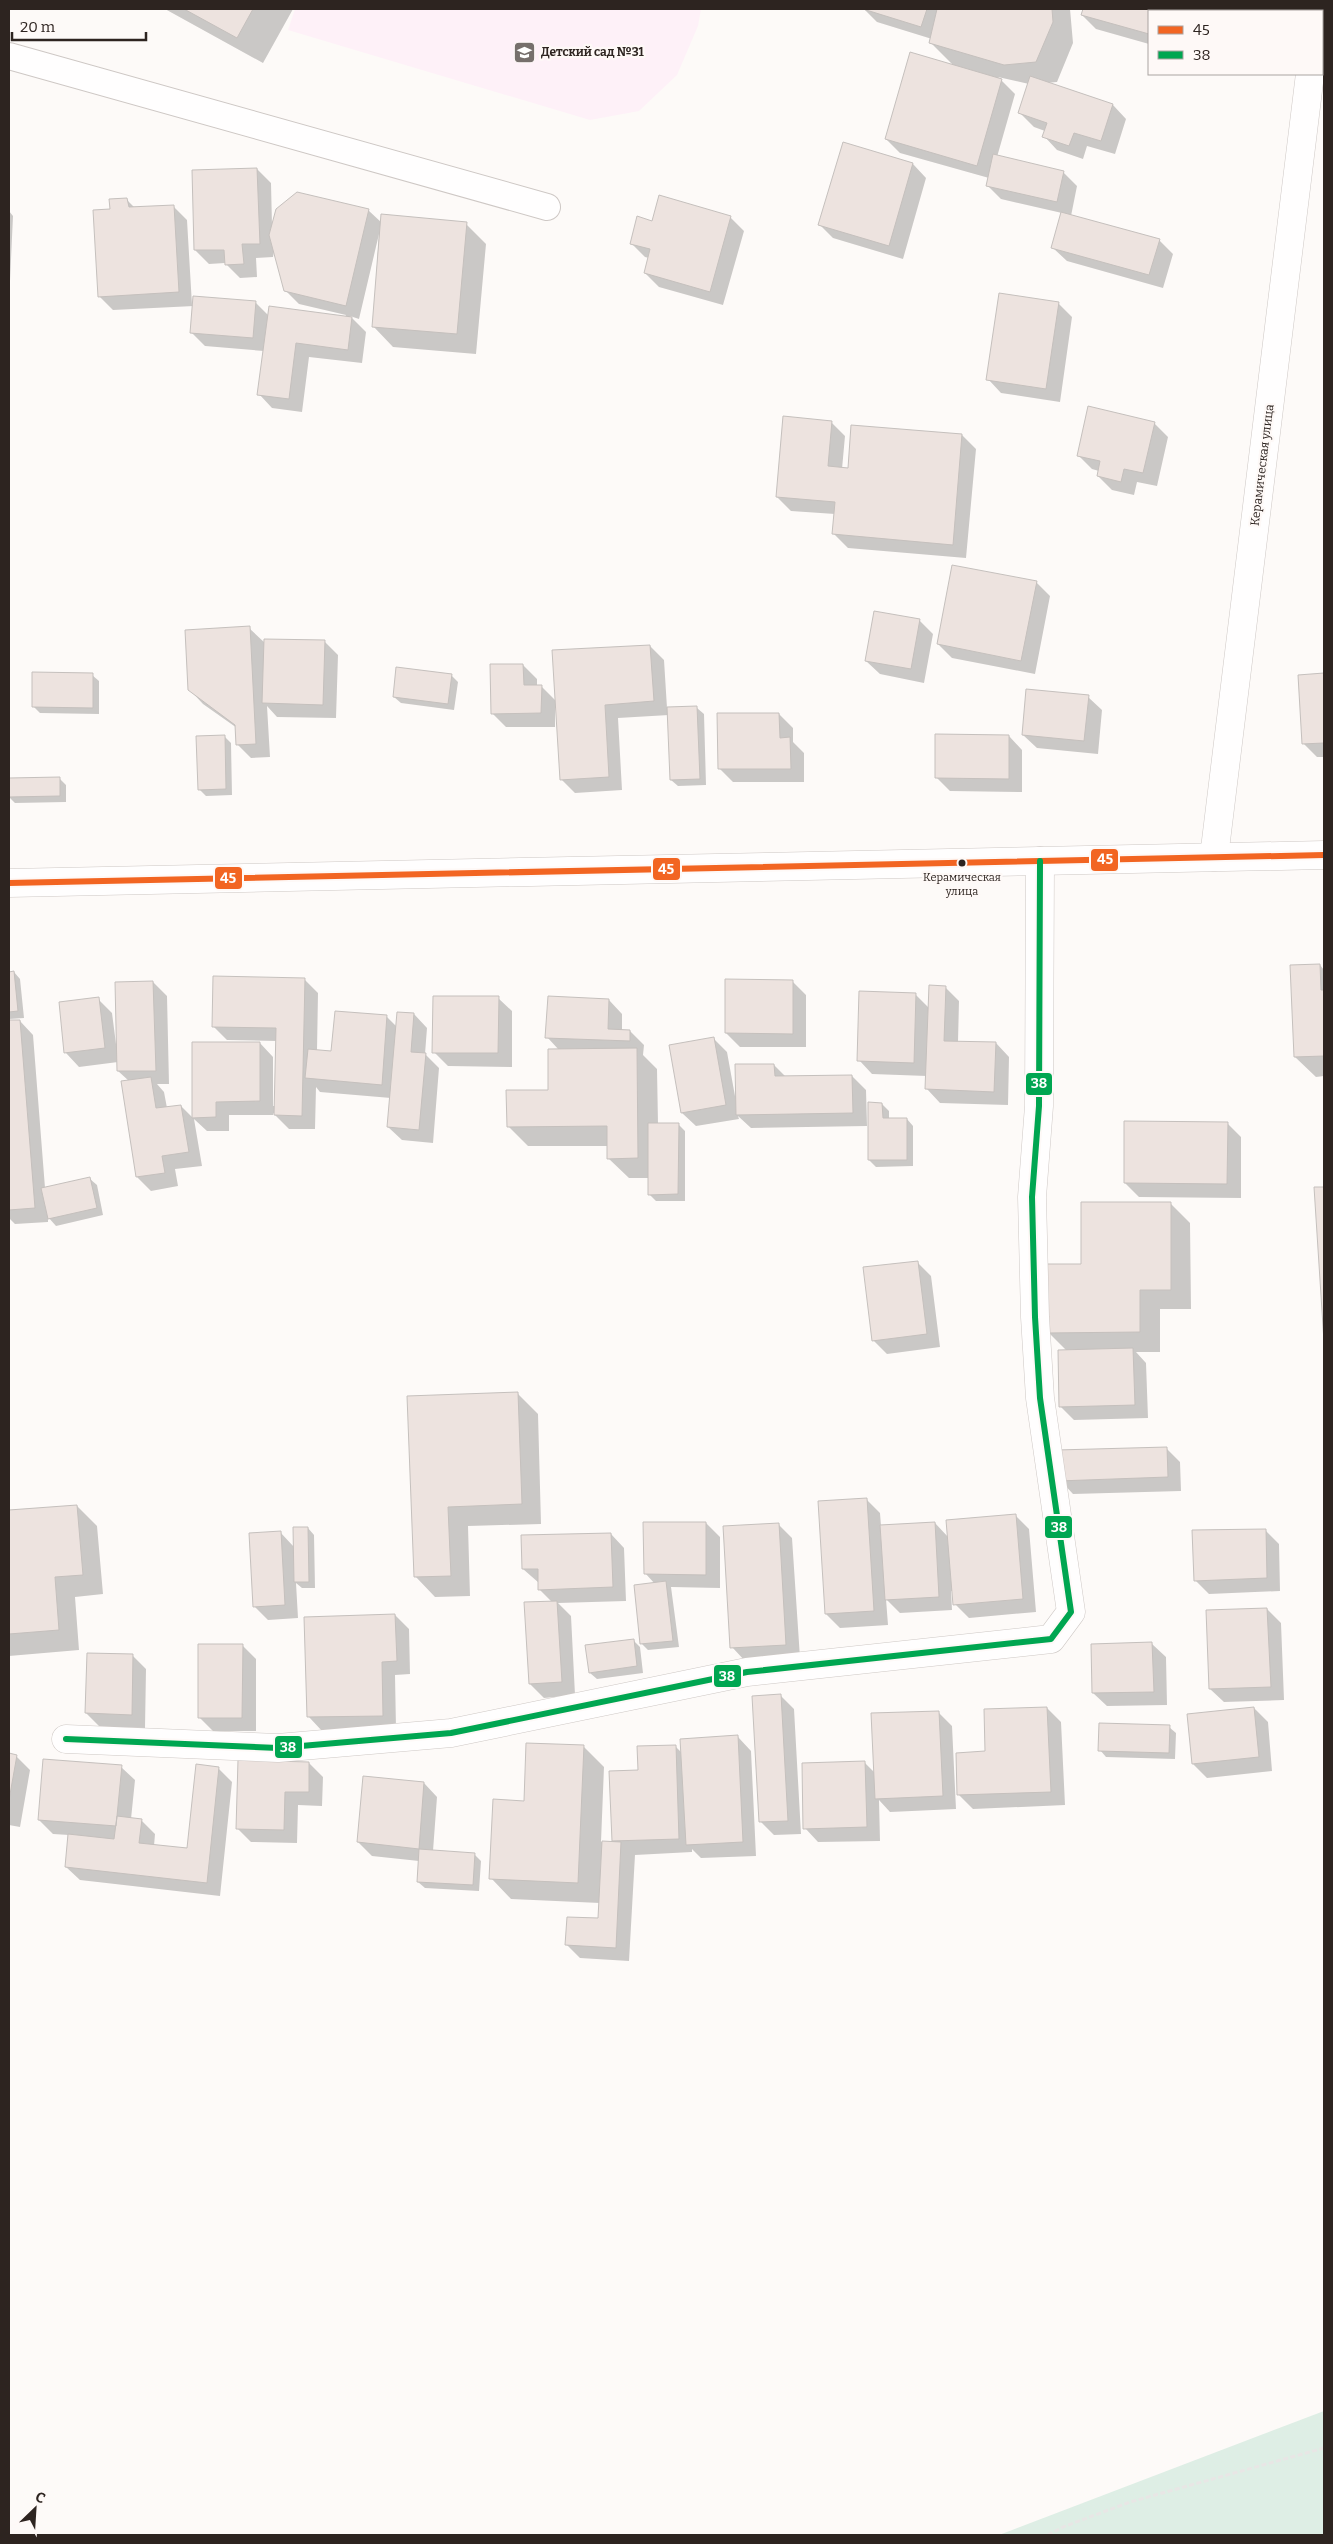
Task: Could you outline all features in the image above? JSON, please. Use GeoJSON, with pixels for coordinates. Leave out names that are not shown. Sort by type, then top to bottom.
{"type":"FeatureCollection","features":[{"type":"Feature","properties":{"kind":"street","name":"Керамическая улица"},"geometry":{"type":"LineString","coordinates":[[1214,857],[1310,75]]}},
{"type":"Feature","properties":{"kind":"street"},"geometry":{"type":"LineString","coordinates":[[9,883],[1324,855]]}},
{"type":"Feature","properties":{"kind":"street"},"geometry":{"type":"LineString","coordinates":[[66,1740],[278,1748],[450,1733],[748,1672],[1051,1639],[1071,1612],[1040,1398],[1035,1317],[1032,1197],[1039,1106],[1040,861]]}},
{"type":"Feature","properties":{"kind":"lane"},"geometry":{"type":"LineString","coordinates":[[9,56],[547,207]]}},
{"type":"Feature","properties":{"kind":"path"},"geometry":{"type":"LineString","coordinates":[[1048,2535],[1063,2527],[1130,2502],[1324,2448]]}},
{"type":"Feature","properties":{"kind":"shaded area","name":"Детский сад №31"},"geometry":{"type":"Polygon","coordinates":[[[295,9],[701,9],[698,26],[677,75],[639,111],[590,120],[288,30],[295,9]]]}},
{"type":"Feature","properties":{"kind":"shaded area"},"geometry":{"type":"Polygon","coordinates":[[[1324,2411],[1324,2535],[999,2535],[1324,2411]]]}},
{"type":"Feature","properties":{"kind":"building"},"geometry":{"type":"Polygon","coordinates":[[[184,9],[253,9],[237,38],[184,9]]]}},
{"type":"Feature","properties":{"kind":"building"},"geometry":{"type":"Polygon","coordinates":[[[863,9],[927,9],[921,27],[863,9]]]}},
{"type":"Feature","properties":{"kind":"building"},"geometry":{"type":"Polygon","coordinates":[[[937,9],[1052,9],[1053,22],[1036,62],[1004,65],[929,43],[937,9]]]}},
{"type":"Feature","properties":{"kind":"building"},"geometry":{"type":"Polygon","coordinates":[[[1083,9],[1212,9],[1148,10],[1148,34],[1081,15],[1083,9]]]}},
{"type":"Feature","properties":{"kind":"building"},"geometry":{"type":"Polygon","coordinates":[[[910,52],[1002,79],[977,166],[885,139],[910,52]]]}},
{"type":"Feature","properties":{"kind":"building"},"geometry":{"type":"Polygon","coordinates":[[[1030,76],[1113,104],[1101,141],[1074,133],[1069,146],[1042,137],[1047,123],[1018,113],[1030,76]]]}},
{"type":"Feature","properties":{"kind":"building"},"geometry":{"type":"Polygon","coordinates":[[[843,142],[913,163],[889,246],[818,225],[843,142]]]}},
{"type":"Feature","properties":{"kind":"building"},"geometry":{"type":"Polygon","coordinates":[[[993,154],[1064,171],[1057,202],[986,186],[993,154]]]}},
{"type":"Feature","properties":{"kind":"building"},"geometry":{"type":"Polygon","coordinates":[[[257,168],[260,244],[242,244],[244,264],[225,265],[224,250],[194,250],[192,170],[257,168]]]}},
{"type":"Feature","properties":{"kind":"building"},"geometry":{"type":"Polygon","coordinates":[[[297,192],[369,209],[346,306],[284,291],[269,235],[276,209],[297,192]]]}},
{"type":"Feature","properties":{"kind":"building"},"geometry":{"type":"Polygon","coordinates":[[[659,195],[731,216],[710,292],[644,273],[650,249],[630,244],[637,216],[652,221],[659,195]]]}},
{"type":"Feature","properties":{"kind":"building"},"geometry":{"type":"Polygon","coordinates":[[[127,198],[129,207],[174,205],[179,292],[98,297],[93,210],[110,209],[109,199],[127,198]]]}},
{"type":"Feature","properties":{"kind":"building"},"geometry":{"type":"Polygon","coordinates":[[[1061,212],[1160,239],[1149,275],[1051,248],[1061,212]]]}},
{"type":"Feature","properties":{"kind":"building"},"geometry":{"type":"Polygon","coordinates":[[[381,214],[467,222],[457,334],[372,327],[381,214]]]}},
{"type":"Feature","properties":{"kind":"building"},"geometry":{"type":"Polygon","coordinates":[[[999,293],[1059,302],[1046,389],[986,380],[999,293]]]}},
{"type":"Feature","properties":{"kind":"building"},"geometry":{"type":"Polygon","coordinates":[[[193,296],[256,301],[253,338],[190,333],[193,296]]]}},
{"type":"Feature","properties":{"kind":"building"},"geometry":{"type":"Polygon","coordinates":[[[269,306],[352,317],[348,350],[296,343],[289,399],[257,395],[269,306]]]}},
{"type":"Feature","properties":{"kind":"building"},"geometry":{"type":"Polygon","coordinates":[[[1088,406],[1155,422],[1143,473],[1124,469],[1121,482],[1097,476],[1100,461],[1077,456],[1088,406]]]}},
{"type":"Feature","properties":{"kind":"building"},"geometry":{"type":"Polygon","coordinates":[[[783,416],[832,421],[828,466],[848,468],[851,425],[962,434],[953,545],[832,534],[835,502],[776,497],[783,416]]]}},
{"type":"Feature","properties":{"kind":"building"},"geometry":{"type":"Polygon","coordinates":[[[952,565],[1037,581],[1021,661],[937,644],[952,565]]]}},
{"type":"Feature","properties":{"kind":"building"},"geometry":{"type":"Polygon","coordinates":[[[874,611],[920,619],[911,669],[865,661],[874,611]]]}},
{"type":"Feature","properties":{"kind":"building"},"geometry":{"type":"Polygon","coordinates":[[[250,626],[256,744],[236,745],[235,725],[188,690],[185,630],[250,626]]]}},
{"type":"Feature","properties":{"kind":"building"},"geometry":{"type":"Polygon","coordinates":[[[264,639],[325,640],[323,705],[262,703],[264,639]]]}},
{"type":"Feature","properties":{"kind":"building"},"geometry":{"type":"Polygon","coordinates":[[[650,645],[654,701],[605,705],[609,777],[560,780],[552,650],[650,645]]]}},
{"type":"Feature","properties":{"kind":"building"},"geometry":{"type":"Polygon","coordinates":[[[490,664],[523,664],[524,685],[542,685],[541,713],[491,714],[490,664]]]}},
{"type":"Feature","properties":{"kind":"building"},"geometry":{"type":"Polygon","coordinates":[[[396,667],[452,674],[448,704],[393,697],[396,667]]]}},
{"type":"Feature","properties":{"kind":"building"},"geometry":{"type":"Polygon","coordinates":[[[32,672],[93,673],[93,708],[32,707],[32,672]]]}},
{"type":"Feature","properties":{"kind":"building"},"geometry":{"type":"Polygon","coordinates":[[[1324,673],[1324,743],[1302,744],[1298,675],[1324,673]]]}},
{"type":"Feature","properties":{"kind":"building"},"geometry":{"type":"Polygon","coordinates":[[[1026,689],[1089,695],[1084,741],[1022,735],[1026,689]]]}},
{"type":"Feature","properties":{"kind":"building"},"geometry":{"type":"Polygon","coordinates":[[[697,706],[700,779],[670,780],[667,707],[697,706]]]}},
{"type":"Feature","properties":{"kind":"building"},"geometry":{"type":"Polygon","coordinates":[[[717,713],[779,713],[780,738],[790,737],[791,769],[718,769],[717,713]]]}},
{"type":"Feature","properties":{"kind":"building"},"geometry":{"type":"Polygon","coordinates":[[[935,734],[1009,735],[1009,779],[935,778],[935,734]]]}},
{"type":"Feature","properties":{"kind":"building"},"geometry":{"type":"Polygon","coordinates":[[[225,735],[226,789],[198,790],[196,736],[225,735]]]}},
{"type":"Feature","properties":{"kind":"building"},"geometry":{"type":"Polygon","coordinates":[[[60,777],[60,796],[9,797],[9,778],[60,777]]]}},
{"type":"Feature","properties":{"kind":"building"},"geometry":{"type":"Polygon","coordinates":[[[1320,964],[1321,990],[1324,990],[1324,1056],[1294,1057],[1290,965],[1320,964]]]}},
{"type":"Feature","properties":{"kind":"building"},"geometry":{"type":"Polygon","coordinates":[[[14,971],[18,1011],[9,1012],[9,972],[14,971]]]}},
{"type":"Feature","properties":{"kind":"building"},"geometry":{"type":"Polygon","coordinates":[[[213,976],[305,978],[302,1116],[274,1115],[276,1028],[212,1027],[213,976]]]}},
{"type":"Feature","properties":{"kind":"building"},"geometry":{"type":"Polygon","coordinates":[[[725,979],[793,980],[793,1034],[725,1033],[725,979]]]}},
{"type":"Feature","properties":{"kind":"building"},"geometry":{"type":"Polygon","coordinates":[[[153,981],[156,1071],[117,1071],[115,982],[153,981]]]}},
{"type":"Feature","properties":{"kind":"building"},"geometry":{"type":"Polygon","coordinates":[[[929,985],[946,986],[944,1041],[996,1042],[994,1092],[925,1089],[929,985]]]}},
{"type":"Feature","properties":{"kind":"building"},"geometry":{"type":"Polygon","coordinates":[[[859,991],[916,993],[914,1063],[857,1061],[859,991]]]}},
{"type":"Feature","properties":{"kind":"building"},"geometry":{"type":"Polygon","coordinates":[[[433,996],[499,996],[498,1053],[432,1053],[433,996]]]}},
{"type":"Feature","properties":{"kind":"building"},"geometry":{"type":"Polygon","coordinates":[[[548,996],[609,999],[608,1029],[630,1030],[630,1041],[545,1038],[548,996]]]}},
{"type":"Feature","properties":{"kind":"building"},"geometry":{"type":"Polygon","coordinates":[[[99,997],[105,1048],[64,1053],[59,1002],[99,997]]]}},
{"type":"Feature","properties":{"kind":"building"},"geometry":{"type":"Polygon","coordinates":[[[335,1011],[387,1015],[382,1085],[305,1078],[308,1049],[331,1051],[335,1011]]]}},
{"type":"Feature","properties":{"kind":"building"},"geometry":{"type":"Polygon","coordinates":[[[397,1012],[414,1013],[411,1052],[426,1053],[419,1130],[387,1127],[397,1012]]]}},
{"type":"Feature","properties":{"kind":"building"},"geometry":{"type":"Polygon","coordinates":[[[9,1020],[20,1020],[35,1208],[9,1210],[9,1020]]]}},
{"type":"Feature","properties":{"kind":"building"},"geometry":{"type":"Polygon","coordinates":[[[714,1037],[726,1105],[681,1113],[669,1045],[714,1037]]]}},
{"type":"Feature","properties":{"kind":"building"},"geometry":{"type":"Polygon","coordinates":[[[192,1042],[260,1042],[260,1101],[216,1102],[216,1117],[192,1118],[192,1042]]]}},
{"type":"Feature","properties":{"kind":"building"},"geometry":{"type":"Polygon","coordinates":[[[637,1048],[638,1158],[607,1159],[607,1126],[507,1127],[506,1090],[548,1090],[548,1049],[637,1048]]]}},
{"type":"Feature","properties":{"kind":"building"},"geometry":{"type":"Polygon","coordinates":[[[735,1064],[774,1064],[775,1076],[852,1075],[853,1113],[736,1115],[735,1064]]]}},
{"type":"Feature","properties":{"kind":"building"},"geometry":{"type":"Polygon","coordinates":[[[151,1077],[156,1108],[181,1105],[189,1152],[162,1156],[165,1173],[136,1177],[121,1081],[151,1077]]]}},
{"type":"Feature","properties":{"kind":"building"},"geometry":{"type":"Polygon","coordinates":[[[868,1102],[882,1103],[883,1118],[907,1118],[907,1160],[868,1160],[868,1102]]]}},
{"type":"Feature","properties":{"kind":"building"},"geometry":{"type":"Polygon","coordinates":[[[1124,1121],[1228,1122],[1227,1184],[1124,1183],[1124,1121]]]}},
{"type":"Feature","properties":{"kind":"building"},"geometry":{"type":"Polygon","coordinates":[[[648,1123],[679,1123],[678,1194],[648,1195],[648,1123]]]}},
{"type":"Feature","properties":{"kind":"building"},"geometry":{"type":"Polygon","coordinates":[[[90,1177],[97,1208],[48,1219],[41,1188],[90,1177]]]}},
{"type":"Feature","properties":{"kind":"building"},"geometry":{"type":"Polygon","coordinates":[[[1314,1187],[1324,1187],[1324,1342],[1314,1187]]]}},
{"type":"Feature","properties":{"kind":"building"},"geometry":{"type":"Polygon","coordinates":[[[1081,1202],[1171,1202],[1171,1290],[1140,1290],[1140,1332],[1047,1333],[1046,1264],[1081,1264],[1081,1202]]]}},
{"type":"Feature","properties":{"kind":"building"},"geometry":{"type":"Polygon","coordinates":[[[918,1261],[927,1334],[872,1341],[863,1267],[918,1261]]]}},
{"type":"Feature","properties":{"kind":"building"},"geometry":{"type":"Polygon","coordinates":[[[1133,1348],[1135,1405],[1059,1407],[1058,1350],[1133,1348]]]}},
{"type":"Feature","properties":{"kind":"building"},"geometry":{"type":"Polygon","coordinates":[[[518,1392],[522,1504],[448,1507],[451,1576],[414,1577],[407,1396],[518,1392]]]}},
{"type":"Feature","properties":{"kind":"building"},"geometry":{"type":"Polygon","coordinates":[[[1167,1447],[1168,1477],[1058,1481],[1057,1450],[1167,1447]]]}},
{"type":"Feature","properties":{"kind":"building"},"geometry":{"type":"Polygon","coordinates":[[[867,1498],[874,1611],[825,1614],[818,1501],[867,1498]]]}},
{"type":"Feature","properties":{"kind":"building"},"geometry":{"type":"Polygon","coordinates":[[[77,1505],[83,1575],[55,1577],[59,1630],[9,1634],[9,1510],[77,1505]]]}},
{"type":"Feature","properties":{"kind":"building"},"geometry":{"type":"Polygon","coordinates":[[[1016,1514],[1023,1599],[953,1605],[946,1520],[1016,1514]]]}},
{"type":"Feature","properties":{"kind":"building"},"geometry":{"type":"Polygon","coordinates":[[[643,1522],[706,1522],[706,1575],[644,1574],[643,1522]]]}},
{"type":"Feature","properties":{"kind":"building"},"geometry":{"type":"Polygon","coordinates":[[[935,1522],[939,1597],[885,1600],[880,1525],[935,1522]]]}},
{"type":"Feature","properties":{"kind":"building"},"geometry":{"type":"Polygon","coordinates":[[[779,1523],[786,1645],[730,1648],[723,1526],[779,1523]]]}},
{"type":"Feature","properties":{"kind":"building"},"geometry":{"type":"Polygon","coordinates":[[[293,1527],[308,1527],[309,1582],[294,1582],[293,1527]]]}},
{"type":"Feature","properties":{"kind":"building"},"geometry":{"type":"Polygon","coordinates":[[[1266,1529],[1267,1578],[1194,1581],[1192,1530],[1266,1529]]]}},
{"type":"Feature","properties":{"kind":"building"},"geometry":{"type":"Polygon","coordinates":[[[281,1531],[285,1605],[253,1607],[249,1533],[281,1531]]]}},
{"type":"Feature","properties":{"kind":"building"},"geometry":{"type":"Polygon","coordinates":[[[611,1533],[613,1587],[538,1590],[538,1569],[522,1569],[521,1535],[611,1533]]]}},
{"type":"Feature","properties":{"kind":"building"},"geometry":{"type":"Polygon","coordinates":[[[666,1581],[673,1641],[640,1644],[634,1585],[666,1581]]]}},
{"type":"Feature","properties":{"kind":"building"},"geometry":{"type":"Polygon","coordinates":[[[557,1601],[562,1682],[529,1684],[524,1602],[557,1601]]]}},
{"type":"Feature","properties":{"kind":"building"},"geometry":{"type":"Polygon","coordinates":[[[1267,1608],[1271,1687],[1209,1689],[1206,1610],[1267,1608]]]}},
{"type":"Feature","properties":{"kind":"building"},"geometry":{"type":"Polygon","coordinates":[[[395,1614],[397,1661],[382,1662],[383,1716],[307,1717],[304,1617],[395,1614]]]}},
{"type":"Feature","properties":{"kind":"building"},"geometry":{"type":"Polygon","coordinates":[[[634,1639],[637,1666],[589,1673],[585,1645],[634,1639]]]}},
{"type":"Feature","properties":{"kind":"building"},"geometry":{"type":"Polygon","coordinates":[[[1152,1642],[1154,1692],[1092,1693],[1091,1644],[1152,1642]]]}},
{"type":"Feature","properties":{"kind":"building"},"geometry":{"type":"Polygon","coordinates":[[[198,1644],[243,1644],[242,1718],[198,1718],[198,1644]]]}},
{"type":"Feature","properties":{"kind":"building"},"geometry":{"type":"Polygon","coordinates":[[[87,1653],[133,1654],[132,1715],[85,1713],[87,1653]]]}},
{"type":"Feature","properties":{"kind":"building"},"geometry":{"type":"Polygon","coordinates":[[[781,1694],[788,1821],[759,1822],[752,1696],[781,1694]]]}},
{"type":"Feature","properties":{"kind":"building"},"geometry":{"type":"Polygon","coordinates":[[[1047,1707],[1051,1792],[957,1795],[956,1753],[985,1751],[984,1709],[1047,1707]]]}},
{"type":"Feature","properties":{"kind":"building"},"geometry":{"type":"Polygon","coordinates":[[[1254,1707],[1259,1757],[1192,1764],[1187,1714],[1254,1707]]]}},
{"type":"Feature","properties":{"kind":"building"},"geometry":{"type":"Polygon","coordinates":[[[939,1711],[943,1796],[875,1799],[871,1713],[939,1711]]]}},
{"type":"Feature","properties":{"kind":"building"},"geometry":{"type":"Polygon","coordinates":[[[1099,1723],[1170,1725],[1169,1753],[1098,1751],[1099,1723]]]}},
{"type":"Feature","properties":{"kind":"building"},"geometry":{"type":"Polygon","coordinates":[[[738,1735],[743,1842],[686,1845],[680,1739],[738,1735]]]}},
{"type":"Feature","properties":{"kind":"building"},"geometry":{"type":"Polygon","coordinates":[[[526,1743],[584,1745],[578,1883],[489,1879],[493,1799],[524,1801],[526,1743]]]}},
{"type":"Feature","properties":{"kind":"building"},"geometry":{"type":"Polygon","coordinates":[[[676,1745],[679,1839],[612,1841],[609,1771],[638,1770],[637,1746],[676,1745]]]}},
{"type":"Feature","properties":{"kind":"building"},"geometry":{"type":"Polygon","coordinates":[[[9,1753],[17,1755],[9,1800],[9,1753]]]}},
{"type":"Feature","properties":{"kind":"building"},"geometry":{"type":"Polygon","coordinates":[[[43,1759],[122,1765],[116,1826],[38,1820],[43,1759]]]}},
{"type":"Feature","properties":{"kind":"building"},"geometry":{"type":"Polygon","coordinates":[[[238,1760],[309,1762],[309,1792],[285,1792],[284,1830],[236,1829],[238,1760]]]}},
{"type":"Feature","properties":{"kind":"building"},"geometry":{"type":"Polygon","coordinates":[[[865,1761],[867,1827],[803,1829],[802,1763],[865,1761]]]}},
{"type":"Feature","properties":{"kind":"building"},"geometry":{"type":"Polygon","coordinates":[[[196,1764],[219,1767],[207,1883],[65,1867],[68,1834],[114,1839],[117,1816],[142,1819],[139,1843],[187,1848],[196,1764]]]}},
{"type":"Feature","properties":{"kind":"building"},"geometry":{"type":"Polygon","coordinates":[[[363,1776],[424,1782],[419,1849],[357,1842],[363,1776]]]}},
{"type":"Feature","properties":{"kind":"building"},"geometry":{"type":"Polygon","coordinates":[[[602,1841],[621,1842],[616,1948],[565,1945],[567,1917],[598,1918],[602,1841]]]}},
{"type":"Feature","properties":{"kind":"building"},"geometry":{"type":"Polygon","coordinates":[[[419,1849],[475,1853],[473,1885],[417,1882],[419,1849]]]}},
{"type":"Feature","properties":{"kind":"transit line","name":"45"},"geometry":{"type":"LineString","coordinates":[[9,883],[1324,855]]}},
{"type":"Feature","properties":{"kind":"transit line","name":"38"},"geometry":{"type":"LineString","coordinates":[[66,1739],[278,1748],[451,1733],[747,1672],[1051,1639],[1071,1612],[1040,1398],[1035,1317],[1032,1197],[1039,1106],[1040,861]]}},
{"type":"Feature","properties":{"kind":"place","name":"Детский сад №31"},"geometry":{"type":"Point","coordinates":[525,52]}},
{"type":"Feature","properties":{"kind":"place","name":"Керамическая улица"},"geometry":{"type":"Point","coordinates":[962,863]}}]}
